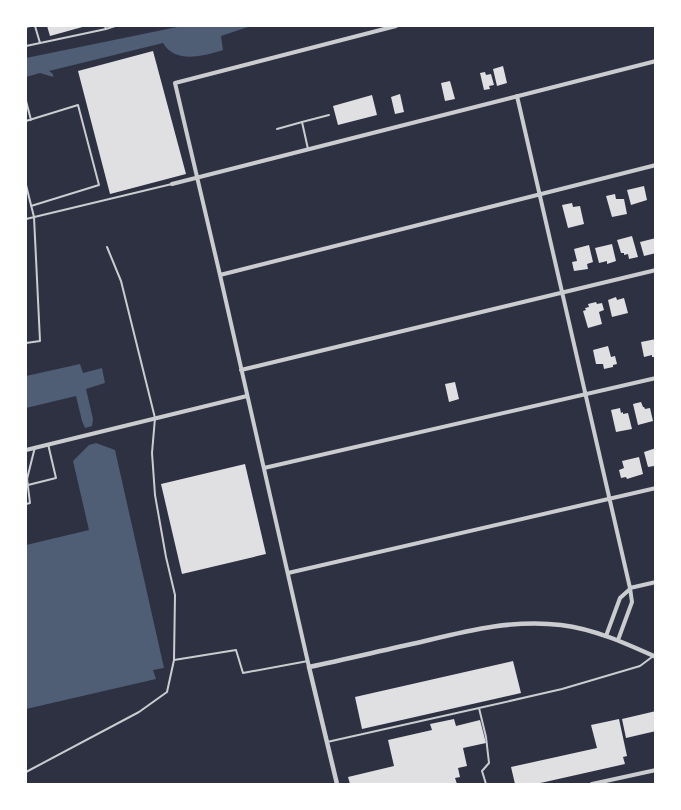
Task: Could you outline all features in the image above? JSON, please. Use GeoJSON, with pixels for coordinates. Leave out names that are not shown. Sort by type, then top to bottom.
{"type":"FeatureCollection","features":[{"type":"Feature","properties":{"kind":"street"},"geometry":{"type":"LineString","coordinates":[[337,784],[175,82],[396,26]]}},
{"type":"Feature","properties":{"kind":"street"},"geometry":{"type":"LineString","coordinates":[[172,184],[656,61]]}},
{"type":"Feature","properties":{"kind":"street"},"geometry":{"type":"LineString","coordinates":[[517,96],[630,588],[632,602],[618,640]]}},
{"type":"Feature","properties":{"kind":"street"},"geometry":{"type":"LineString","coordinates":[[220,274],[656,165]]}},
{"type":"Feature","properties":{"kind":"street"},"geometry":{"type":"LineString","coordinates":[[241,370],[656,270]]}},
{"type":"Feature","properties":{"kind":"street"},"geometry":{"type":"LineString","coordinates":[[264,468],[656,378]]}},
{"type":"Feature","properties":{"kind":"street"},"geometry":{"type":"LineString","coordinates":[[26,450],[247,396]]}},
{"type":"Feature","properties":{"kind":"street"},"geometry":{"type":"LineString","coordinates":[[288,573],[656,488]]}},
{"type":"Feature","properties":{"kind":"street"},"geometry":{"type":"LineString","coordinates":[[606,636],[620,598],[630,588],[656,582]]}},
{"type":"Feature","properties":{"kind":"street"},"geometry":{"type":"LineString","coordinates":[[309,664],[496,626],[529,623],[553,624],[592,632],[618,640],[654,657]]}},
{"type":"Feature","properties":{"kind":"street"},"geometry":{"type":"LineString","coordinates":[[592,784],[656,770]]}},
{"type":"Feature","properties":{"kind":"lane"},"geometry":{"type":"LineString","coordinates":[[26,27],[30,26]]}},
{"type":"Feature","properties":{"kind":"lane"},"geometry":{"type":"LineString","coordinates":[[35,26],[40,43]]}},
{"type":"Feature","properties":{"kind":"lane"},"geometry":{"type":"LineString","coordinates":[[26,46],[115,26]]}},
{"type":"Feature","properties":{"kind":"lane"},"geometry":{"type":"LineString","coordinates":[[26,101],[31,120]]}},
{"type":"Feature","properties":{"kind":"lane"},"geometry":{"type":"LineString","coordinates":[[26,122],[78,105],[99,185],[31,206]]}},
{"type":"Feature","properties":{"kind":"lane"},"geometry":{"type":"LineString","coordinates":[[276,129],[329,115]]}},
{"type":"Feature","properties":{"kind":"lane"},"geometry":{"type":"LineString","coordinates":[[302,123],[309,149]]}},
{"type":"Feature","properties":{"kind":"lane"},"geometry":{"type":"LineString","coordinates":[[26,219],[172,184]]}},
{"type":"Feature","properties":{"kind":"lane"},"geometry":{"type":"LineString","coordinates":[[26,185],[34,217],[40,341],[26,342]]}},
{"type":"Feature","properties":{"kind":"lane"},"geometry":{"type":"LineString","coordinates":[[26,772],[139,712],[166,692],[174,660],[175,595],[155,495],[152,453],[155,418],[121,281],[107,247]]}},
{"type":"Feature","properties":{"kind":"lane"},"geometry":{"type":"LineString","coordinates":[[28,485],[56,478],[48,444]]}},
{"type":"Feature","properties":{"kind":"lane"},"geometry":{"type":"LineString","coordinates":[[26,504],[30,503],[27,479],[35,447]]}},
{"type":"Feature","properties":{"kind":"lane"},"geometry":{"type":"LineString","coordinates":[[174,660],[236,650],[243,673],[309,664]]}},
{"type":"Feature","properties":{"kind":"lane"},"geometry":{"type":"LineString","coordinates":[[327,742],[562,689],[640,666],[654,657]]}},
{"type":"Feature","properties":{"kind":"lane"},"geometry":{"type":"LineString","coordinates":[[479,708],[489,763],[482,771],[486,784]]}},
{"type":"Feature","properties":{"kind":"water"},"geometry":{"type":"Polygon","coordinates":[[[182,26],[251,26],[221,36],[223,50],[207,54],[182,56],[168,50],[163,43],[49,71],[53,77],[40,73],[26,77],[26,58],[182,26]]]}},
{"type":"Feature","properties":{"kind":"water"},"geometry":{"type":"Polygon","coordinates":[[[80,364],[83,373],[102,368],[105,383],[86,389],[93,419],[92,426],[85,428],[76,396],[26,408],[26,376],[80,364]]]}},
{"type":"Feature","properties":{"kind":"water"},"geometry":{"type":"Polygon","coordinates":[[[96,443],[115,450],[164,668],[153,670],[156,679],[26,709],[26,545],[89,530],[73,461],[89,445],[96,443]]]}},
{"type":"Feature","properties":{"kind":"building"},"geometry":{"type":"Polygon","coordinates":[[[47,26],[86,26],[50,36],[47,26]]]}},
{"type":"Feature","properties":{"kind":"building"},"geometry":{"type":"Polygon","coordinates":[[[153,51],[186,174],[110,194],[78,71],[153,51]]]}},
{"type":"Feature","properties":{"kind":"building"},"geometry":{"type":"Polygon","coordinates":[[[503,66],[507,83],[497,86],[493,69],[503,66]]]}},
{"type":"Feature","properties":{"kind":"building"},"geometry":{"type":"Polygon","coordinates":[[[485,72],[486,75],[491,74],[494,85],[484,90],[480,73],[485,72]]]}},
{"type":"Feature","properties":{"kind":"building"},"geometry":{"type":"Polygon","coordinates":[[[450,81],[455,99],[445,101],[441,83],[450,81]]]}},
{"type":"Feature","properties":{"kind":"building"},"geometry":{"type":"Polygon","coordinates":[[[400,94],[404,112],[395,114],[391,97],[400,94]]]}},
{"type":"Feature","properties":{"kind":"building"},"geometry":{"type":"Polygon","coordinates":[[[372,95],[377,115],[338,125],[333,106],[372,95]]]}},
{"type":"Feature","properties":{"kind":"building"},"geometry":{"type":"Polygon","coordinates":[[[644,186],[647,200],[631,205],[627,190],[644,186]]]}},
{"type":"Feature","properties":{"kind":"building"},"geometry":{"type":"Polygon","coordinates":[[[615,194],[616,199],[624,199],[627,214],[612,217],[606,196],[615,194]]]}},
{"type":"Feature","properties":{"kind":"building"},"geometry":{"type":"Polygon","coordinates":[[[572,203],[573,207],[580,206],[584,224],[568,228],[562,205],[572,203]]]}},
{"type":"Feature","properties":{"kind":"building"},"geometry":{"type":"Polygon","coordinates":[[[632,236],[638,257],[629,259],[628,254],[621,253],[617,240],[632,236]]]}},
{"type":"Feature","properties":{"kind":"building"},"geometry":{"type":"Polygon","coordinates":[[[656,238],[656,253],[644,256],[640,242],[656,238]]]}},
{"type":"Feature","properties":{"kind":"building"},"geometry":{"type":"Polygon","coordinates":[[[612,244],[616,261],[607,264],[607,261],[599,263],[595,248],[612,244]]]}},
{"type":"Feature","properties":{"kind":"building"},"geometry":{"type":"Polygon","coordinates":[[[589,245],[593,262],[587,264],[588,269],[574,271],[572,262],[577,261],[574,249],[589,245]]]}},
{"type":"Feature","properties":{"kind":"building"},"geometry":{"type":"Polygon","coordinates":[[[616,297],[617,300],[624,298],[628,313],[612,317],[608,300],[616,297]]]}},
{"type":"Feature","properties":{"kind":"building"},"geometry":{"type":"Polygon","coordinates":[[[596,302],[597,304],[602,303],[604,310],[599,312],[602,324],[588,328],[583,311],[589,307],[588,304],[596,302]]]}},
{"type":"Feature","properties":{"kind":"building"},"geometry":{"type":"Polygon","coordinates":[[[656,339],[656,357],[652,355],[644,357],[641,342],[656,339]]]}},
{"type":"Feature","properties":{"kind":"building"},"geometry":{"type":"Polygon","coordinates":[[[608,346],[611,357],[615,356],[617,364],[604,369],[603,364],[596,364],[593,350],[608,346]]]}},
{"type":"Feature","properties":{"kind":"building"},"geometry":{"type":"Polygon","coordinates":[[[455,382],[459,399],[449,402],[445,384],[455,382]]]}},
{"type":"Feature","properties":{"kind":"building"},"geometry":{"type":"Polygon","coordinates":[[[641,402],[645,409],[650,408],[653,421],[638,425],[633,404],[641,402]]]}},
{"type":"Feature","properties":{"kind":"building"},"geometry":{"type":"Polygon","coordinates":[[[620,408],[621,413],[628,413],[632,429],[616,432],[611,410],[620,408]]]}},
{"type":"Feature","properties":{"kind":"building"},"geometry":{"type":"Polygon","coordinates":[[[656,448],[655,470],[654,466],[648,467],[644,452],[656,448]]]}},
{"type":"Feature","properties":{"kind":"building"},"geometry":{"type":"Polygon","coordinates":[[[639,457],[643,474],[627,479],[626,477],[621,478],[619,470],[624,468],[622,461],[639,457]]]}},
{"type":"Feature","properties":{"kind":"building"},"geometry":{"type":"Polygon","coordinates":[[[245,464],[266,554],[182,574],[161,484],[245,464]]]}},
{"type":"Feature","properties":{"kind":"building"},"geometry":{"type":"Polygon","coordinates":[[[513,661],[521,693],[362,729],[355,697],[513,661]]]}},
{"type":"Feature","properties":{"kind":"building"},"geometry":{"type":"Polygon","coordinates":[[[656,711],[656,731],[626,738],[622,719],[656,711]]]}},
{"type":"Feature","properties":{"kind":"building"},"geometry":{"type":"Polygon","coordinates":[[[454,719],[456,726],[480,720],[486,743],[463,748],[467,766],[458,768],[460,777],[455,778],[457,784],[350,784],[348,777],[394,766],[388,740],[432,730],[430,724],[454,719]]]}},
{"type":"Feature","properties":{"kind":"building"},"geometry":{"type":"Polygon","coordinates":[[[619,719],[627,756],[623,757],[625,764],[536,784],[515,784],[511,767],[597,748],[591,725],[619,719]]]}}]}
